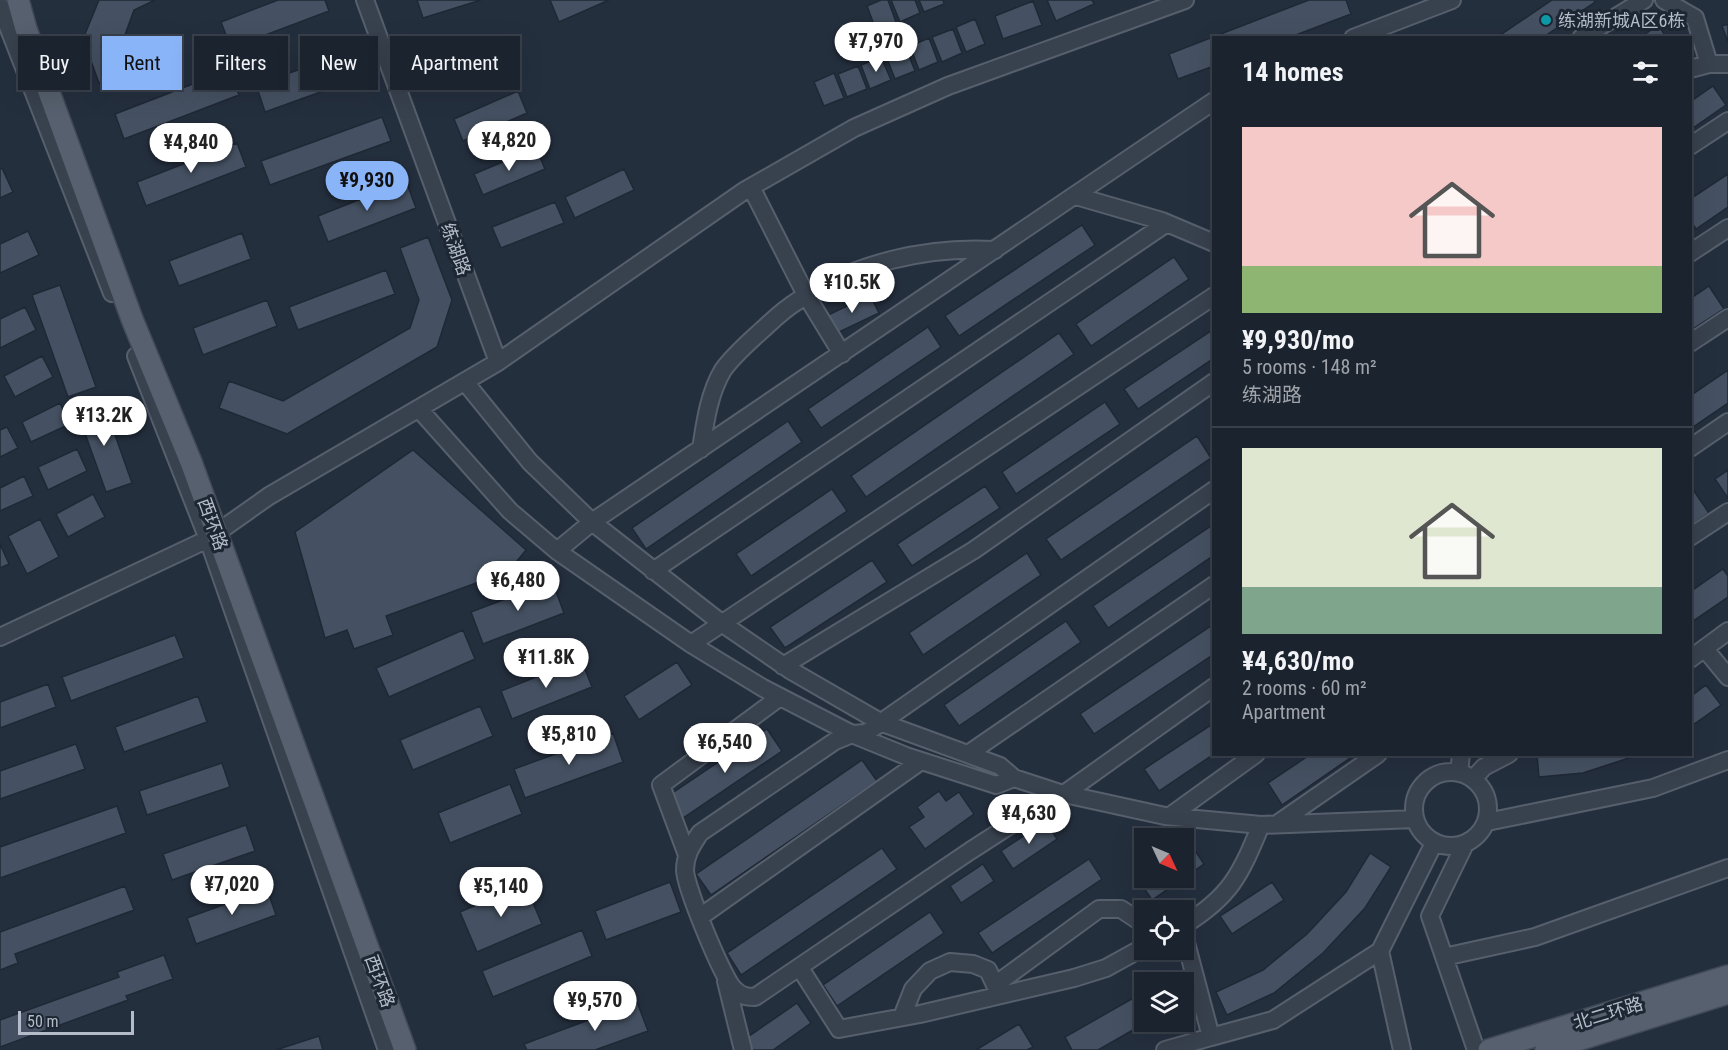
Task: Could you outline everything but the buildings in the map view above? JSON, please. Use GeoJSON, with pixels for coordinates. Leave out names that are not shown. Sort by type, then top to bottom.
{"type":"FeatureCollection","features":[{"type":"Feature","properties":{"kind":"main road","name":"西环路"},"geometry":{"type":"LineString","coordinates":[[18,0],[26,29],[132,319],[191,462],[212,536],[405,1050]]}},
{"type":"Feature","properties":{"kind":"main road","name":"北二环路"},"geometry":{"type":"LineString","coordinates":[[1489,1050],[1728,976]]}},
{"type":"Feature","properties":{"kind":"main road","name":"北二环路"},"geometry":{"type":"LineString","coordinates":[[1546,1050],[1728,993]]}},
{"type":"Feature","properties":{"kind":"street","name":"练湖路"},"geometry":{"type":"LineString","coordinates":[[365,0],[498,362]]}},
{"type":"Feature","properties":{"kind":"street"},"geometry":{"type":"LineString","coordinates":[[0,637],[212,536],[269,496],[498,362],[751,187],[854,128],[948,86],[1185,0]]}},
{"type":"Feature","properties":{"kind":"street"},"geometry":{"type":"LineString","coordinates":[[1358,36],[1452,0]]}},
{"type":"Feature","properties":{"kind":"street"},"geometry":{"type":"LineString","coordinates":[[1584,36],[1644,0]]}},
{"type":"Feature","properties":{"kind":"street"},"geometry":{"type":"LineString","coordinates":[[1664,0],[1695,18],[1709,64]]}},
{"type":"Feature","properties":{"kind":"street","name":"西环路"},"geometry":{"type":"LineString","coordinates":[[0,6],[212,536],[387,1050]]}},
{"type":"Feature","properties":{"kind":"street"},"geometry":{"type":"LineString","coordinates":[[1692,68],[1709,64],[1728,63]]}},
{"type":"Feature","properties":{"kind":"street"},"geometry":{"type":"LineString","coordinates":[[557,551],[592,522],[1212,102]]}},
{"type":"Feature","properties":{"kind":"street"},"geometry":{"type":"LineString","coordinates":[[1692,145],[1728,121]]}},
{"type":"Feature","properties":{"kind":"street"},"geometry":{"type":"LineString","coordinates":[[751,187],[807,296],[842,354]]}},
{"type":"Feature","properties":{"kind":"street"},"geometry":{"type":"LineString","coordinates":[[1076,196],[1167,223],[1212,242]]}},
{"type":"Feature","properties":{"kind":"street"},"geometry":{"type":"LineString","coordinates":[[653,571],[1167,223]]}},
{"type":"Feature","properties":{"kind":"street"},"geometry":{"type":"LineString","coordinates":[[1692,252],[1728,228]]}},
{"type":"Feature","properties":{"kind":"street"},"geometry":{"type":"LineString","coordinates":[[701,449],[705,420],[723,370],[780,314],[828,284],[900,257],[960,249],[996,250]]}},
{"type":"Feature","properties":{"kind":"street"},"geometry":{"type":"LineString","coordinates":[[691,644],[720,622],[1212,297]]}},
{"type":"Feature","properties":{"kind":"street"},"geometry":{"type":"LineString","coordinates":[[1692,342],[1728,318]]}},
{"type":"Feature","properties":{"kind":"street"},"geometry":{"type":"LineString","coordinates":[[465,382],[530,462],[592,522],[720,622],[787,668],[880,722],[1000,766],[1014,778],[1062,794],[1170,816],[1269,825],[1415,819]]}},
{"type":"Feature","properties":{"kind":"street"},"geometry":{"type":"LineString","coordinates":[[763,688],[787,668],[974,550],[1212,382]]}},
{"type":"Feature","properties":{"kind":"street"},"geometry":{"type":"LineString","coordinates":[[419,409],[501,502],[557,551],[691,644],[763,688],[852,734],[921,761],[996,784],[1014,778]]}},
{"type":"Feature","properties":{"kind":"street"},"geometry":{"type":"LineString","coordinates":[[1692,447],[1728,422]]}},
{"type":"Feature","properties":{"kind":"street"},"geometry":{"type":"LineString","coordinates":[[743,1050],[725,978],[700,917],[685,872],[688,851],[700,833],[835,741],[852,734],[866,733],[1212,491]]}},
{"type":"Feature","properties":{"kind":"street"},"geometry":{"type":"LineString","coordinates":[[1692,536],[1728,512]]}},
{"type":"Feature","properties":{"kind":"street"},"geometry":{"type":"LineString","coordinates":[[968,754],[1212,586]]}},
{"type":"Feature","properties":{"kind":"street"},"geometry":{"type":"LineString","coordinates":[[1692,658],[1728,631]]}},
{"type":"Feature","properties":{"kind":"street"},"geometry":{"type":"LineString","coordinates":[[1705,649],[1728,677]]}},
{"type":"Feature","properties":{"kind":"street"},"geometry":{"type":"LineString","coordinates":[[725,978],[734,989],[746,997],[755,997],[970,851],[1062,794],[1212,688]]}},
{"type":"Feature","properties":{"kind":"street"},"geometry":{"type":"LineString","coordinates":[[687,855],[661,784],[780,697]]}},
{"type":"Feature","properties":{"kind":"street"},"geometry":{"type":"LineString","coordinates":[[1170,816],[1253,756]]}},
{"type":"Feature","properties":{"kind":"street"},"geometry":{"type":"LineString","coordinates":[[1194,918],[1211,907],[1231,887],[1269,825],[1375,756]]}},
{"type":"Feature","properties":{"kind":"street"},"geometry":{"type":"LineString","coordinates":[[1461,756],[1466,776]]}},
{"type":"Feature","properties":{"kind":"street"},"geometry":{"type":"LineString","coordinates":[[1466,776],[1505,756]]}},
{"type":"Feature","properties":{"kind":"street"},"geometry":{"type":"LineString","coordinates":[[1486,822],[1653,788],[1728,760]]}},
{"type":"Feature","properties":{"kind":"street"},"geometry":{"type":"LineString","coordinates":[[700,917],[921,761]]}},
{"type":"Feature","properties":{"kind":"street"},"geometry":{"type":"LineString","coordinates":[[1444,773],[1466,776],[1482,787],[1487,798],[1489,810],[1486,822],[1478,835],[1465,844],[1449,847],[1434,843],[1422,833],[1415,819],[1414,804],[1420,790],[1430,779],[1444,773]]}},
{"type":"Feature","properties":{"kind":"street"},"geometry":{"type":"LineString","coordinates":[[1165,1050],[1273,1020],[1380,951],[1434,843]]}},
{"type":"Feature","properties":{"kind":"street"},"geometry":{"type":"LineString","coordinates":[[1465,844],[1430,916],[1476,1050]]}},
{"type":"Feature","properties":{"kind":"street"},"geometry":{"type":"LineString","coordinates":[[1444,957],[1535,937],[1728,868]]}},
{"type":"Feature","properties":{"kind":"street"},"geometry":{"type":"LineString","coordinates":[[902,1017],[913,989],[930,971],[950,962],[973,964],[988,970],[995,985],[1099,909],[1121,909],[1134,918]]}},
{"type":"Feature","properties":{"kind":"street"},"geometry":{"type":"LineString","coordinates":[[1380,951],[1402,1050]]}},
{"type":"Feature","properties":{"kind":"street"},"geometry":{"type":"LineString","coordinates":[[800,968],[839,1029],[1074,978],[1106,968],[1134,953]]}},
{"type":"Feature","properties":{"kind":"street"},"geometry":{"type":"LineString","coordinates":[[1191,960],[1211,1037]]}},
{"type":"Feature","properties":{"kind":"place","name":"练湖新城A区6栋"},"geometry":{"type":"Point","coordinates":[1546,20]}}]}
